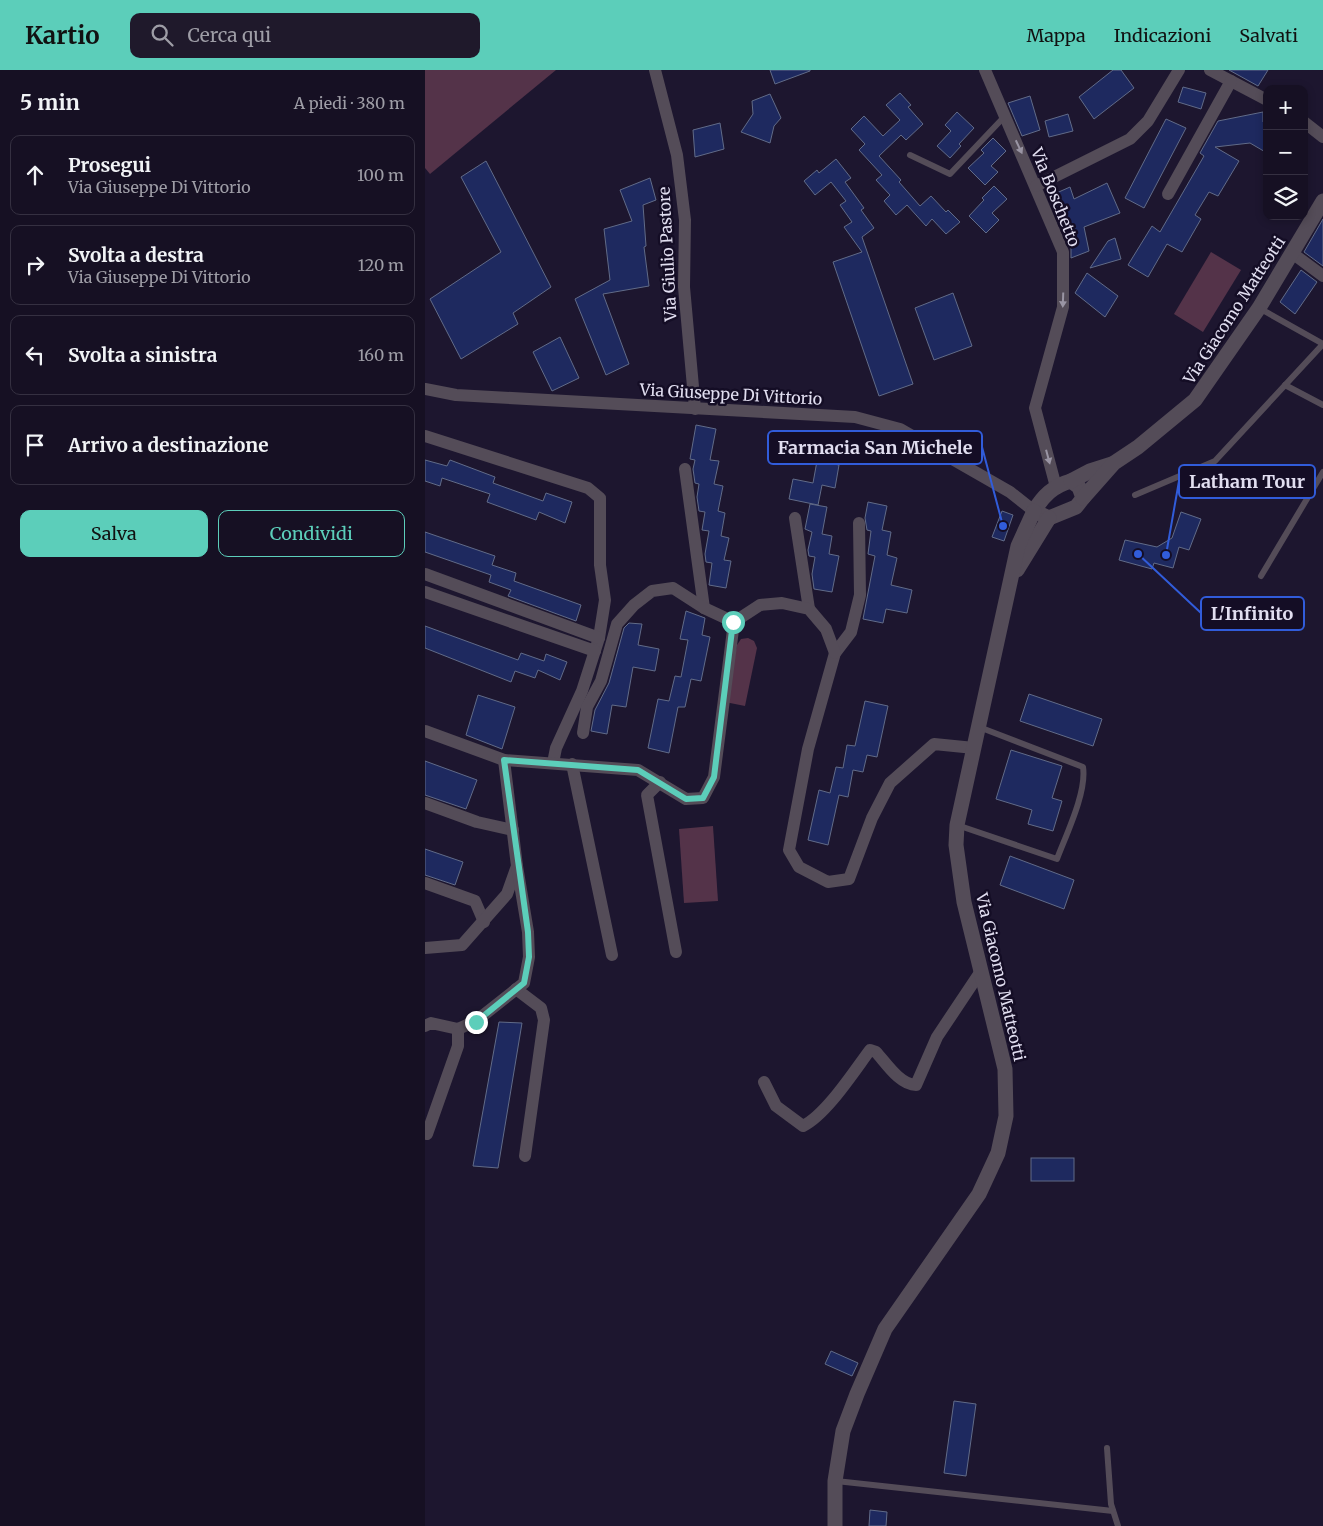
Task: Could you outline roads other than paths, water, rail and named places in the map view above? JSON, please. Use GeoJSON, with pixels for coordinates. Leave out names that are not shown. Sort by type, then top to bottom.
{"type":"FeatureCollection","features":[{"type":"Feature","properties":{"kind":"street","name":"Via Giulio Pastore"},"geometry":{"type":"LineString","coordinates":[[655,70],[677,154],[685,220],[683,287],[695,408]]}},
{"type":"Feature","properties":{"kind":"street","name":"Via Boschetto"},"geometry":{"type":"LineString","coordinates":[[985,70],[1063,252],[1063,307],[1035,408],[1056,487]]}},
{"type":"Feature","properties":{"kind":"street"},"geometry":{"type":"LineString","coordinates":[[1036,186],[1131,139],[1148,121],[1179,70]]}},
{"type":"Feature","properties":{"kind":"street"},"geometry":{"type":"LineString","coordinates":[[1210,70],[1263,98]]}},
{"type":"Feature","properties":{"kind":"street"},"geometry":{"type":"LineString","coordinates":[[1168,194],[1231,81]]}},
{"type":"Feature","properties":{"kind":"street"},"geometry":{"type":"LineString","coordinates":[[1308,125],[1323,137]]}},
{"type":"Feature","properties":{"kind":"street","name":"Via Giacomo Matteotti"},"geometry":{"type":"LineString","coordinates":[[1011,580],[1049,518],[1076,507],[1114,464],[1138,447],[1195,400],[1259,308],[1323,201]]}},
{"type":"Feature","properties":{"kind":"street"},"geometry":{"type":"LineString","coordinates":[[1292,253],[1323,276]]}},
{"type":"Feature","properties":{"kind":"street","name":"Via Giuseppe Di Vittorio"},"geometry":{"type":"LineString","coordinates":[[425,392],[855,417],[900,429],[1016,496],[1038,505]]}},
{"type":"Feature","properties":{"kind":"street"},"geometry":{"type":"LineString","coordinates":[[425,436],[588,488],[600,498],[600,565],[605,600],[599,638],[582,691],[556,748],[553,763]]}},
{"type":"Feature","properties":{"kind":"street","name":"Via Giacomo Matteotti"},"geometry":{"type":"LineString","coordinates":[[835,1526],[835,1481],[843,1431],[885,1329],[979,1194],[998,1153],[1006,1116],[1005,1069],[964,902],[956,844],[957,825],[1018,546],[1038,505],[1056,487],[1090,471],[1114,464]]}},
{"type":"Feature","properties":{"kind":"street"},"geometry":{"type":"LineString","coordinates":[[685,469],[705,608]]}},
{"type":"Feature","properties":{"kind":"street"},"geometry":{"type":"LineString","coordinates":[[1071,481],[1079,487],[1083,498]]}},
{"type":"Feature","properties":{"kind":"street"},"geometry":{"type":"LineString","coordinates":[[1038,505],[1049,518]]}},
{"type":"Feature","properties":{"kind":"street"},"geometry":{"type":"LineString","coordinates":[[795,518],[809,609],[826,629],[835,653]]}},
{"type":"Feature","properties":{"kind":"street"},"geometry":{"type":"LineString","coordinates":[[859,523],[860,595],[851,632],[835,653],[808,750],[789,850],[799,868],[827,882],[849,879],[872,818],[890,783],[934,744],[974,748]]}},
{"type":"Feature","properties":{"kind":"street"},"geometry":{"type":"LineString","coordinates":[[425,574],[599,638]]}},
{"type":"Feature","properties":{"kind":"street"},"geometry":{"type":"LineString","coordinates":[[583,733],[587,707],[601,681],[617,624],[634,605],[652,590],[673,588],[705,608],[733,622]]}},
{"type":"Feature","properties":{"kind":"street"},"geometry":{"type":"LineString","coordinates":[[425,592],[595,651]]}},
{"type":"Feature","properties":{"kind":"street"},"geometry":{"type":"LineString","coordinates":[[425,731],[504,760],[638,770],[686,799],[703,798],[714,777],[733,622],[759,605],[782,603],[809,609]]}},
{"type":"Feature","properties":{"kind":"street"},"geometry":{"type":"LineString","coordinates":[[425,1026],[431,1024],[458,1030],[476,1022],[524,983],[529,957],[528,932],[517,866],[504,760]]}},
{"type":"Feature","properties":{"kind":"street"},"geometry":{"type":"LineString","coordinates":[[572,764],[613,955]]}},
{"type":"Feature","properties":{"kind":"street"},"geometry":{"type":"LineString","coordinates":[[660,782],[647,795],[676,952]]}},
{"type":"Feature","properties":{"kind":"street"},"geometry":{"type":"LineString","coordinates":[[425,803],[477,822],[513,830]]}},
{"type":"Feature","properties":{"kind":"street"},"geometry":{"type":"LineString","coordinates":[[425,948],[462,945],[507,894],[517,866]]}},
{"type":"Feature","properties":{"kind":"street"},"geometry":{"type":"LineString","coordinates":[[425,882],[475,901],[484,922]]}},
{"type":"Feature","properties":{"kind":"street"},"geometry":{"type":"LineString","coordinates":[[764,1082],[776,1106],[803,1126],[811,1122],[835,1096],[870,1050],[876,1052],[902,1081],[909,1085],[916,1085],[937,1037],[981,971]]}},
{"type":"Feature","properties":{"kind":"street"},"geometry":{"type":"LineString","coordinates":[[516,989],[541,1008],[544,1020],[525,1156]]}},
{"type":"Feature","properties":{"kind":"street"},"geometry":{"type":"LineString","coordinates":[[427,1134],[458,1046],[458,1030]]}},
{"type":"Feature","properties":{"kind":"lane"},"geometry":{"type":"LineString","coordinates":[[910,155],[950,174],[1005,116]]}},
{"type":"Feature","properties":{"kind":"lane"},"geometry":{"type":"LineString","coordinates":[[1135,495],[1215,461],[1323,344],[1259,308]]}},
{"type":"Feature","properties":{"kind":"lane"},"geometry":{"type":"LineString","coordinates":[[1285,385],[1323,405]]}},
{"type":"Feature","properties":{"kind":"lane"},"geometry":{"type":"LineString","coordinates":[[1261,576],[1323,472]]}},
{"type":"Feature","properties":{"kind":"lane"},"geometry":{"type":"LineString","coordinates":[[957,825],[1057,859],[1075,810],[1084,776],[1083,767],[979,727]]}},
{"type":"Feature","properties":{"kind":"lane"},"geometry":{"type":"LineString","coordinates":[[1107,1448],[1108,1479],[1113,1510],[1118,1526]]}},
{"type":"Feature","properties":{"kind":"lane"},"geometry":{"type":"LineString","coordinates":[[835,1481],[1113,1510]]}},
{"type":"Feature","properties":{"kind":"place","name":"Farmacia San Michele"},"geometry":{"type":"Point","coordinates":[1003,526]}},
{"type":"Feature","properties":{"kind":"place","name":"L'Infinito"},"geometry":{"type":"Point","coordinates":[1138,554]}},
{"type":"Feature","properties":{"kind":"place","name":"Latham Tour"},"geometry":{"type":"Point","coordinates":[1166,555]}}]}
